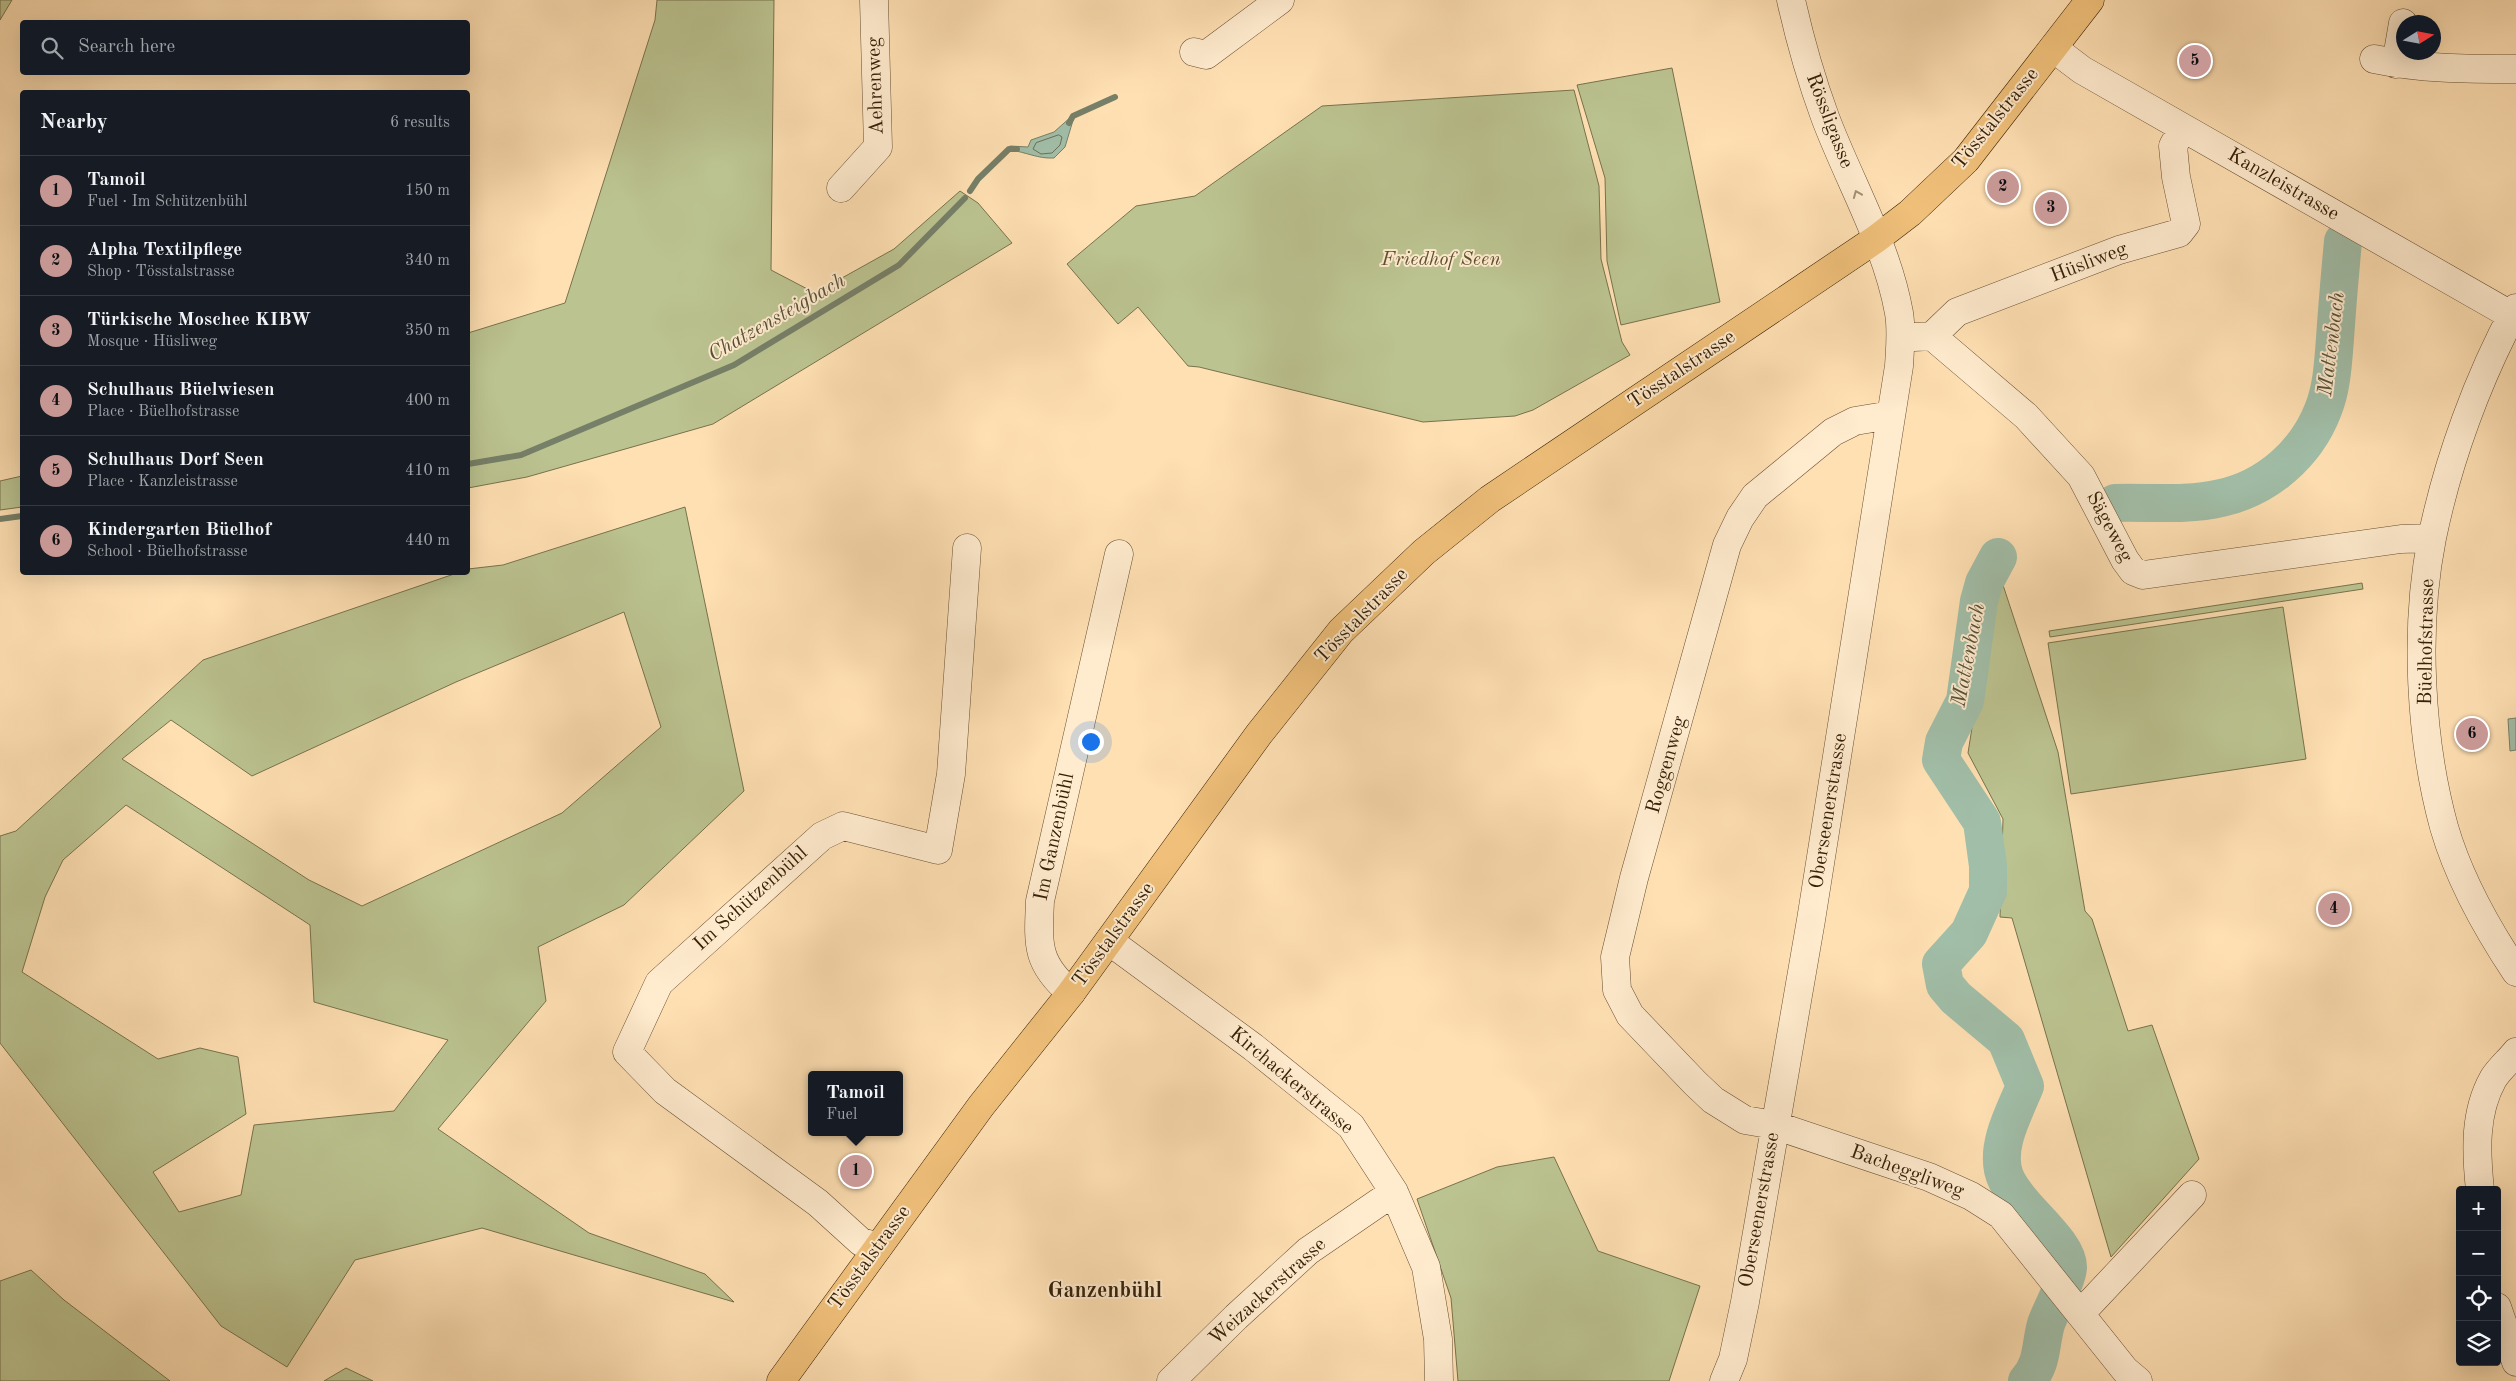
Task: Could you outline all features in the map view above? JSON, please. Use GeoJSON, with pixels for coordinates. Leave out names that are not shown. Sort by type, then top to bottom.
{"type":"FeatureCollection","features":[{"type":"Feature","properties":{"kind":"main road","name":"Tösstalstrasse"},"geometry":{"type":"LineString","coordinates":[[781,1381],[981,1106],[1071,993],[1260,734],[1335,638],[1424,552],[1490,499],[1876,240],[1929,196],[1966,160],[2090,0]]}},
{"type":"Feature","properties":{"kind":"street","name":"Aehrenweg"},"geometry":{"type":"LineString","coordinates":[[841,188],[878,147],[874,0]]}},
{"type":"Feature","properties":{"kind":"street"},"geometry":{"type":"LineString","coordinates":[[1194,52],[1206,54],[1280,0]]}},
{"type":"Feature","properties":{"kind":"street","name":"Rössligasse"},"geometry":{"type":"LineString","coordinates":[[1791,0],[1800,42],[1825,117],[1876,240]]}},
{"type":"Feature","properties":{"kind":"street"},"geometry":{"type":"LineString","coordinates":[[2396,38],[2385,62],[2462,69],[2516,69]]}},
{"type":"Feature","properties":{"kind":"street","name":"Kanzleistrasse"},"geometry":{"type":"LineString","coordinates":[[2053,48],[2082,70],[2515,314]]}},
{"type":"Feature","properties":{"kind":"street","name":"Hüsliweg"},"geometry":{"type":"LineString","coordinates":[[1932,336],[1957,312],[2119,250],[2179,233],[2186,224],[2176,178],[2173,146],[2183,128]]}},
{"type":"Feature","properties":{"kind":"street","name":"Oberseenerstrasse"},"geometry":{"type":"LineString","coordinates":[[1724,1381],[1733,1359],[1745,1302],[1774,1125],[1811,920],[1891,416],[1901,338],[1893,288],[1876,240]]}},
{"type":"Feature","properties":{"kind":"street","name":"Büelhofstrasse"},"geometry":{"type":"LineString","coordinates":[[2515,314],[2462,429],[2432,538],[2424,596],[2423,653],[2424,708],[2431,761],[2444,827],[2458,865],[2487,928],[2516,972]]}},
{"type":"Feature","properties":{"kind":"street"},"geometry":{"type":"LineString","coordinates":[[1901,338],[1932,336]]}},
{"type":"Feature","properties":{"kind":"street","name":"Sägeweg"},"geometry":{"type":"LineString","coordinates":[[1932,336],[2026,416],[2082,476],[2125,560],[2133,571],[2143,575],[2401,538],[2432,538]]}},
{"type":"Feature","properties":{"kind":"street","name":"Roggenweg"},"geometry":{"type":"LineString","coordinates":[[1774,1125],[1745,1120],[1713,1100],[1643,1029],[1630,1015],[1617,990],[1615,957],[1726,545],[1740,518],[1755,496],[1834,432],[1855,421],[1891,416]]}},
{"type":"Feature","properties":{"kind":"street","name":"Im Schützenbühl"},"geometry":{"type":"LineString","coordinates":[[878,1247],[861,1242],[818,1203],[665,1091],[627,1052],[659,983],[822,836],[843,826],[938,850],[951,774],[967,548]]}},
{"type":"Feature","properties":{"kind":"street","name":"Im Ganzenbühl"},"geometry":{"type":"LineString","coordinates":[[1071,993],[1049,973],[1038,941],[1040,902],[1119,554]]}},
{"type":"Feature","properties":{"kind":"street","name":"Kirchackerstrasse"},"geometry":{"type":"LineString","coordinates":[[1110,941],[1253,1047],[1351,1126],[1394,1192],[1426,1267],[1438,1339],[1439,1381]]}},
{"type":"Feature","properties":{"kind":"street"},"geometry":{"type":"LineString","coordinates":[[2480,1186],[2477,1158],[2479,1115],[2493,1079],[2516,1052]]}},
{"type":"Feature","properties":{"kind":"street","name":"Bacheggliweg"},"geometry":{"type":"LineString","coordinates":[[1774,1125],[1929,1177],[1971,1196],[2000,1215],[2066,1297],[2126,1377]]}},
{"type":"Feature","properties":{"kind":"street","name":"Weizackerstrasse"},"geometry":{"type":"LineString","coordinates":[[1171,1381],[1236,1317],[1308,1251],[1394,1192]]}},
{"type":"Feature","properties":{"kind":"street"},"geometry":{"type":"LineString","coordinates":[[2066,1297],[2192,1195]]}},
{"type":"Feature","properties":{"kind":"street"},"geometry":{"type":"LineString","coordinates":[[2501,1319],[2516,1362]]}},
{"type":"Feature","properties":{"kind":"green space"},"geometry":{"type":"Polygon","coordinates":[[[0,0],[12,0],[0,20],[0,0]]]}},
{"type":"Feature","properties":{"kind":"green space"},"geometry":{"type":"Polygon","coordinates":[[[657,0],[774,0],[771,270],[815,293],[894,249],[960,191],[978,203],[1012,243],[713,424],[527,477],[470,488],[470,332],[565,303],[655,20],[657,0]]]}},
{"type":"Feature","properties":{"kind":"green space"},"geometry":{"type":"Polygon","coordinates":[[[1672,68],[1720,302],[1621,325],[1607,261],[1605,178],[1577,85],[1672,68]]]}},
{"type":"Feature","properties":{"kind":"green space","name":"Friedhof Seen"},"geometry":{"type":"Polygon","coordinates":[[[1574,90],[1599,186],[1601,259],[1622,342],[1630,355],[1533,410],[1515,416],[1423,422],[1199,367],[1188,366],[1138,307],[1118,324],[1067,264],[1136,206],[1195,196],[1322,106],[1574,90]]]}},
{"type":"Feature","properties":{"kind":"green space"},"geometry":{"type":"Polygon","coordinates":[[[20,476],[20,507],[0,510],[0,481],[20,476]]]}},
{"type":"Feature","properties":{"kind":"green space"},"geometry":{"type":"Polygon","coordinates":[[[685,507],[744,791],[624,905],[538,947],[546,1001],[438,1129],[589,1233],[705,1274],[734,1302],[482,1228],[355,1260],[287,1367],[221,1326],[0,1043],[0,836],[16,831],[203,660],[451,575],[470,575],[470,569],[503,565],[685,507]],[[624,612],[456,682],[252,776],[171,720],[122,759],[309,880],[362,906],[562,813],[661,727],[624,612]],[[126,805],[63,860],[45,897],[22,972],[158,1059],[200,1048],[238,1057],[246,1114],[153,1172],[179,1212],[241,1195],[254,1125],[394,1111],[448,1040],[314,1002],[310,925],[126,805]]]}},
{"type":"Feature","properties":{"kind":"green space"},"geometry":{"type":"Polygon","coordinates":[[[1995,582],[2002,582],[2058,752],[2085,911],[2092,919],[2128,1031],[2152,1025],[2199,1159],[2111,1257],[2012,918],[2000,917],[2003,819],[1968,753],[1995,582]]]}},
{"type":"Feature","properties":{"kind":"green space"},"geometry":{"type":"Polygon","coordinates":[[[2362,583],[2363,589],[2050,637],[2049,631],[2362,583]]]}},
{"type":"Feature","properties":{"kind":"green space"},"geometry":{"type":"Polygon","coordinates":[[[2283,607],[2306,759],[2071,794],[2048,643],[2283,607]]]}},
{"type":"Feature","properties":{"kind":"green space"},"geometry":{"type":"Polygon","coordinates":[[[1554,1157],[1598,1251],[1700,1286],[1669,1381],[1458,1381],[1451,1298],[1417,1199],[1497,1167],[1554,1157]]]}},
{"type":"Feature","properties":{"kind":"green space"},"geometry":{"type":"Polygon","coordinates":[[[31,1270],[64,1300],[170,1381],[0,1381],[0,1281],[31,1270]]]}},
{"type":"Feature","properties":{"kind":"green space"},"geometry":{"type":"Polygon","coordinates":[[[346,1368],[373,1381],[324,1381],[346,1368]]]}},
{"type":"Feature","properties":{"kind":"water"},"geometry":{"type":"Polygon","coordinates":[[[1072,116],[1074,117],[1065,147],[1054,158],[1010,150],[1010,146],[1028,147],[1031,140],[1054,132],[1072,116]]]}},
{"type":"Feature","properties":{"kind":"water"},"geometry":{"type":"Polygon","coordinates":[[[2516,718],[2516,750],[2510,751],[2508,719],[2516,718]]]}},
{"type":"Feature","properties":{"kind":"waterway","name":"Chatzensteigbach"},"geometry":{"type":"LineString","coordinates":[[1069,123],[1073,116],[1115,97]]}},
{"type":"Feature","properties":{"kind":"waterway","name":"Chatzensteigbach"},"geometry":{"type":"LineString","coordinates":[[970,191],[978,179],[1009,149],[1017,149]]}},
{"type":"Feature","properties":{"kind":"waterway","name":"Chatzensteigbach"},"geometry":{"type":"LineString","coordinates":[[470,464],[521,455],[734,365],[899,265],[965,198]]}},
{"type":"Feature","properties":{"kind":"waterway","name":"Mattenbach"},"geometry":{"type":"LineString","coordinates":[[2115,503],[2182,503],[2221,498],[2254,486],[2283,467],[2295,455],[2316,426],[2328,393],[2333,366],[2343,241]]}},
{"type":"Feature","properties":{"kind":"waterway","name":"Chatzensteigbach"},"geometry":{"type":"LineString","coordinates":[[0,519],[20,516]]}},
{"type":"Feature","properties":{"kind":"waterway","name":"Mattenbach"},"geometry":{"type":"LineString","coordinates":[[1998,557],[1984,583],[1979,601],[1965,701],[1944,742],[1941,760],[1982,822],[1988,866],[1988,891],[1969,933],[1941,964],[1945,985],[1956,998],[2006,1040],[2025,1086],[2012,1116],[2002,1149],[2003,1170],[2016,1195],[2059,1245],[2068,1267],[2062,1287],[2046,1324],[2036,1368],[2027,1381]]}},
{"type":"Feature","properties":{"kind":"place","name":"Schulhaus Dorf Seen"},"geometry":{"type":"Point","coordinates":[2195,61]}},
{"type":"Feature","properties":{"kind":"place","name":"Alpha Textilpflege"},"geometry":{"type":"Point","coordinates":[2003,187]}},
{"type":"Feature","properties":{"kind":"place","name":"Türkische Moschee KIBW"},"geometry":{"type":"Point","coordinates":[2051,208]}},
{"type":"Feature","properties":{"kind":"place","name":"Kindergarten Büelhof"},"geometry":{"type":"Point","coordinates":[2472,734]}},
{"type":"Feature","properties":{"kind":"place","name":"Schulhaus Büelwiesen"},"geometry":{"type":"Point","coordinates":[2334,909]}},
{"type":"Feature","properties":{"kind":"place","name":"Tamoil"},"geometry":{"type":"Point","coordinates":[856,1171]}},
{"type":"Feature","properties":{"kind":"district","name":"Ganzenbühl"},"geometry":{"type":"Point","coordinates":[1105,1291]}}]}
